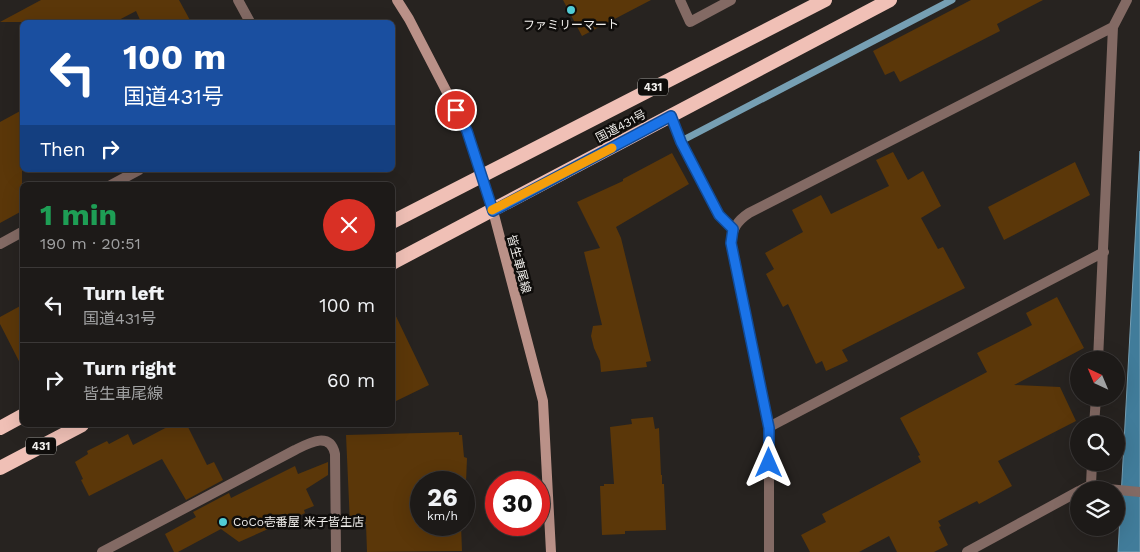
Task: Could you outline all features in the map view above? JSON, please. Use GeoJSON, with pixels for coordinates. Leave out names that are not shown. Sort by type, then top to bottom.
{"type":"FeatureCollection","features":[{"type":"Feature","properties":{"kind":"highway","name":"国道431号"},"geometry":{"type":"LineString","coordinates":[[395,220],[825,0]]}},
{"type":"Feature","properties":{"kind":"highway","name":"国道431号"},"geometry":{"type":"LineString","coordinates":[[395,261],[890,0]]}},
{"type":"Feature","properties":{"kind":"highway"},"geometry":{"type":"LineString","coordinates":[[0,428],[20,417]]}},
{"type":"Feature","properties":{"kind":"highway","name":"431"},"geometry":{"type":"LineString","coordinates":[[0,468],[78,427]]}},
{"type":"Feature","properties":{"kind":"main road","name":"皆生車尾線"},"geometry":{"type":"LineString","coordinates":[[397,0],[409,19],[467,131],[493,211],[543,401],[550,552]]}},
{"type":"Feature","properties":{"kind":"street"},"geometry":{"type":"LineString","coordinates":[[238,0],[249,20]]}},
{"type":"Feature","properties":{"kind":"street"},"geometry":{"type":"LineString","coordinates":[[680,0],[690,22],[730,0]]}},
{"type":"Feature","properties":{"kind":"street"},"geometry":{"type":"LineString","coordinates":[[1098,351],[1113,27],[1127,0]]}},
{"type":"Feature","properties":{"kind":"street"},"geometry":{"type":"LineString","coordinates":[[769,552],[769,428],[731,243],[733,229],[740,218],[1113,27]]}},
{"type":"Feature","properties":{"kind":"street"},"geometry":{"type":"LineString","coordinates":[[671,116],[681,142],[719,215],[733,229]]}},
{"type":"Feature","properties":{"kind":"street"},"geometry":{"type":"LineString","coordinates":[[117,182],[136,172]]}},
{"type":"Feature","properties":{"kind":"street"},"geometry":{"type":"LineString","coordinates":[[0,244],[20,233]]}},
{"type":"Feature","properties":{"kind":"street"},"geometry":{"type":"LineString","coordinates":[[769,428],[1104,252]]}},
{"type":"Feature","properties":{"kind":"street"},"geometry":{"type":"LineString","coordinates":[[102,552],[295,450],[311,442],[322,440],[328,441],[334,447],[335,454],[336,552]]}},
{"type":"Feature","properties":{"kind":"street"},"geometry":{"type":"LineString","coordinates":[[1125,491],[1140,492]]}},
{"type":"Feature","properties":{"kind":"street"},"geometry":{"type":"LineString","coordinates":[[967,552],[1070,496]]}},
{"type":"Feature","properties":{"kind":"water"},"geometry":{"type":"Polygon","coordinates":[[[1140,151],[1140,552],[1118,552],[1119,536],[1125,536],[1125,481],[1122,481],[1122,471],[1125,471],[1125,424],[1140,151]]]}},
{"type":"Feature","properties":{"kind":"building"},"geometry":{"type":"Polygon","coordinates":[[[41,0],[179,0],[190,20],[140,20],[136,11],[119,20],[20,20],[20,22],[0,22],[41,0]]]}},
{"type":"Feature","properties":{"kind":"building"},"geometry":{"type":"Polygon","coordinates":[[[563,0],[651,0],[582,36],[563,0]]]}},
{"type":"Feature","properties":{"kind":"building"},"geometry":{"type":"Polygon","coordinates":[[[971,0],[1043,0],[997,24],[1000,31],[900,82],[894,71],[885,75],[873,51],[971,0]]]}},
{"type":"Feature","properties":{"kind":"building"},"geometry":{"type":"Polygon","coordinates":[[[20,111],[20,172],[22,172],[22,182],[20,182],[20,212],[0,223],[0,122],[20,111]]]}},
{"type":"Feature","properties":{"kind":"building"},"geometry":{"type":"Polygon","coordinates":[[[893,152],[908,180],[923,171],[941,206],[921,218],[938,249],[943,247],[965,288],[842,350],[848,361],[826,371],[822,361],[816,364],[788,304],[783,307],[766,274],[774,269],[765,253],[803,232],[792,210],[821,195],[831,214],[889,186],[876,160],[893,152]]]}},
{"type":"Feature","properties":{"kind":"building"},"geometry":{"type":"Polygon","coordinates":[[[672,153],[689,184],[616,227],[621,238],[651,361],[646,362],[647,367],[601,372],[600,361],[591,336],[593,326],[602,325],[584,252],[600,248],[577,202],[623,181],[623,179],[672,153]]]}},
{"type":"Feature","properties":{"kind":"building"},"geometry":{"type":"Polygon","coordinates":[[[1075,162],[1090,195],[1004,240],[988,207],[1075,162]]]}},
{"type":"Feature","properties":{"kind":"building"},"geometry":{"type":"Polygon","coordinates":[[[1057,297],[1084,348],[1078,351],[1070,351],[1070,355],[1014,385],[1060,387],[1074,416],[1070,416],[1070,424],[998,461],[1012,486],[979,504],[977,501],[938,521],[948,545],[934,552],[897,552],[889,536],[859,552],[810,552],[801,535],[826,522],[822,514],[921,462],[918,456],[920,455],[900,418],[987,372],[977,353],[1032,325],[1026,313],[1057,297]]]}},
{"type":"Feature","properties":{"kind":"building"},"geometry":{"type":"Polygon","coordinates":[[[20,306],[20,363],[0,324],[0,317],[20,306]]]}},
{"type":"Feature","properties":{"kind":"building"},"geometry":{"type":"Polygon","coordinates":[[[395,314],[429,385],[395,402],[395,314]]]}},
{"type":"Feature","properties":{"kind":"building"},"geometry":{"type":"Polygon","coordinates":[[[653,417],[655,429],[659,428],[666,530],[625,531],[625,534],[602,535],[600,486],[614,484],[610,427],[632,424],[631,419],[653,417]]]}},
{"type":"Feature","properties":{"kind":"building"},"geometry":{"type":"Polygon","coordinates":[[[167,427],[188,427],[207,465],[214,462],[223,480],[186,500],[162,459],[89,496],[75,462],[88,454],[87,451],[107,441],[109,444],[128,434],[133,445],[167,427]]]}},
{"type":"Feature","properties":{"kind":"building"},"geometry":{"type":"Polygon","coordinates":[[[459,432],[459,435],[462,435],[464,457],[467,458],[466,471],[410,471],[410,536],[461,536],[462,551],[367,552],[366,524],[350,524],[346,435],[459,432]]]}},
{"type":"Feature","properties":{"kind":"building"},"geometry":{"type":"Polygon","coordinates":[[[328,462],[328,475],[306,489],[314,506],[304,510],[305,513],[275,528],[275,526],[239,542],[221,529],[178,552],[174,552],[165,534],[196,517],[193,512],[229,493],[231,498],[295,466],[298,474],[328,462]]]}},
{"type":"Feature","properties":{"kind":"waterway"},"geometry":{"type":"LineString","coordinates":[[687,138],[952,0]]}},
{"type":"Feature","properties":{"kind":"slow traffic"},"geometry":{"type":"LineString","coordinates":[[492,210],[507,204],[612,148]]}},
{"type":"Feature","properties":{"kind":"place","name":"ファミリーマート"},"geometry":{"type":"Point","coordinates":[571,10]}},
{"type":"Feature","properties":{"kind":"place","name":"CoCo壱番屋 米子皆生店"},"geometry":{"type":"Point","coordinates":[223,522]}},
{"type":"Feature","properties":{"kind":"route"},"geometry":{"type":"LineString","coordinates":[[456,110],[467,131],[493,211],[671,116],[676,133],[719,215],[733,229],[731,243],[769,428],[769,463]]}}]}
